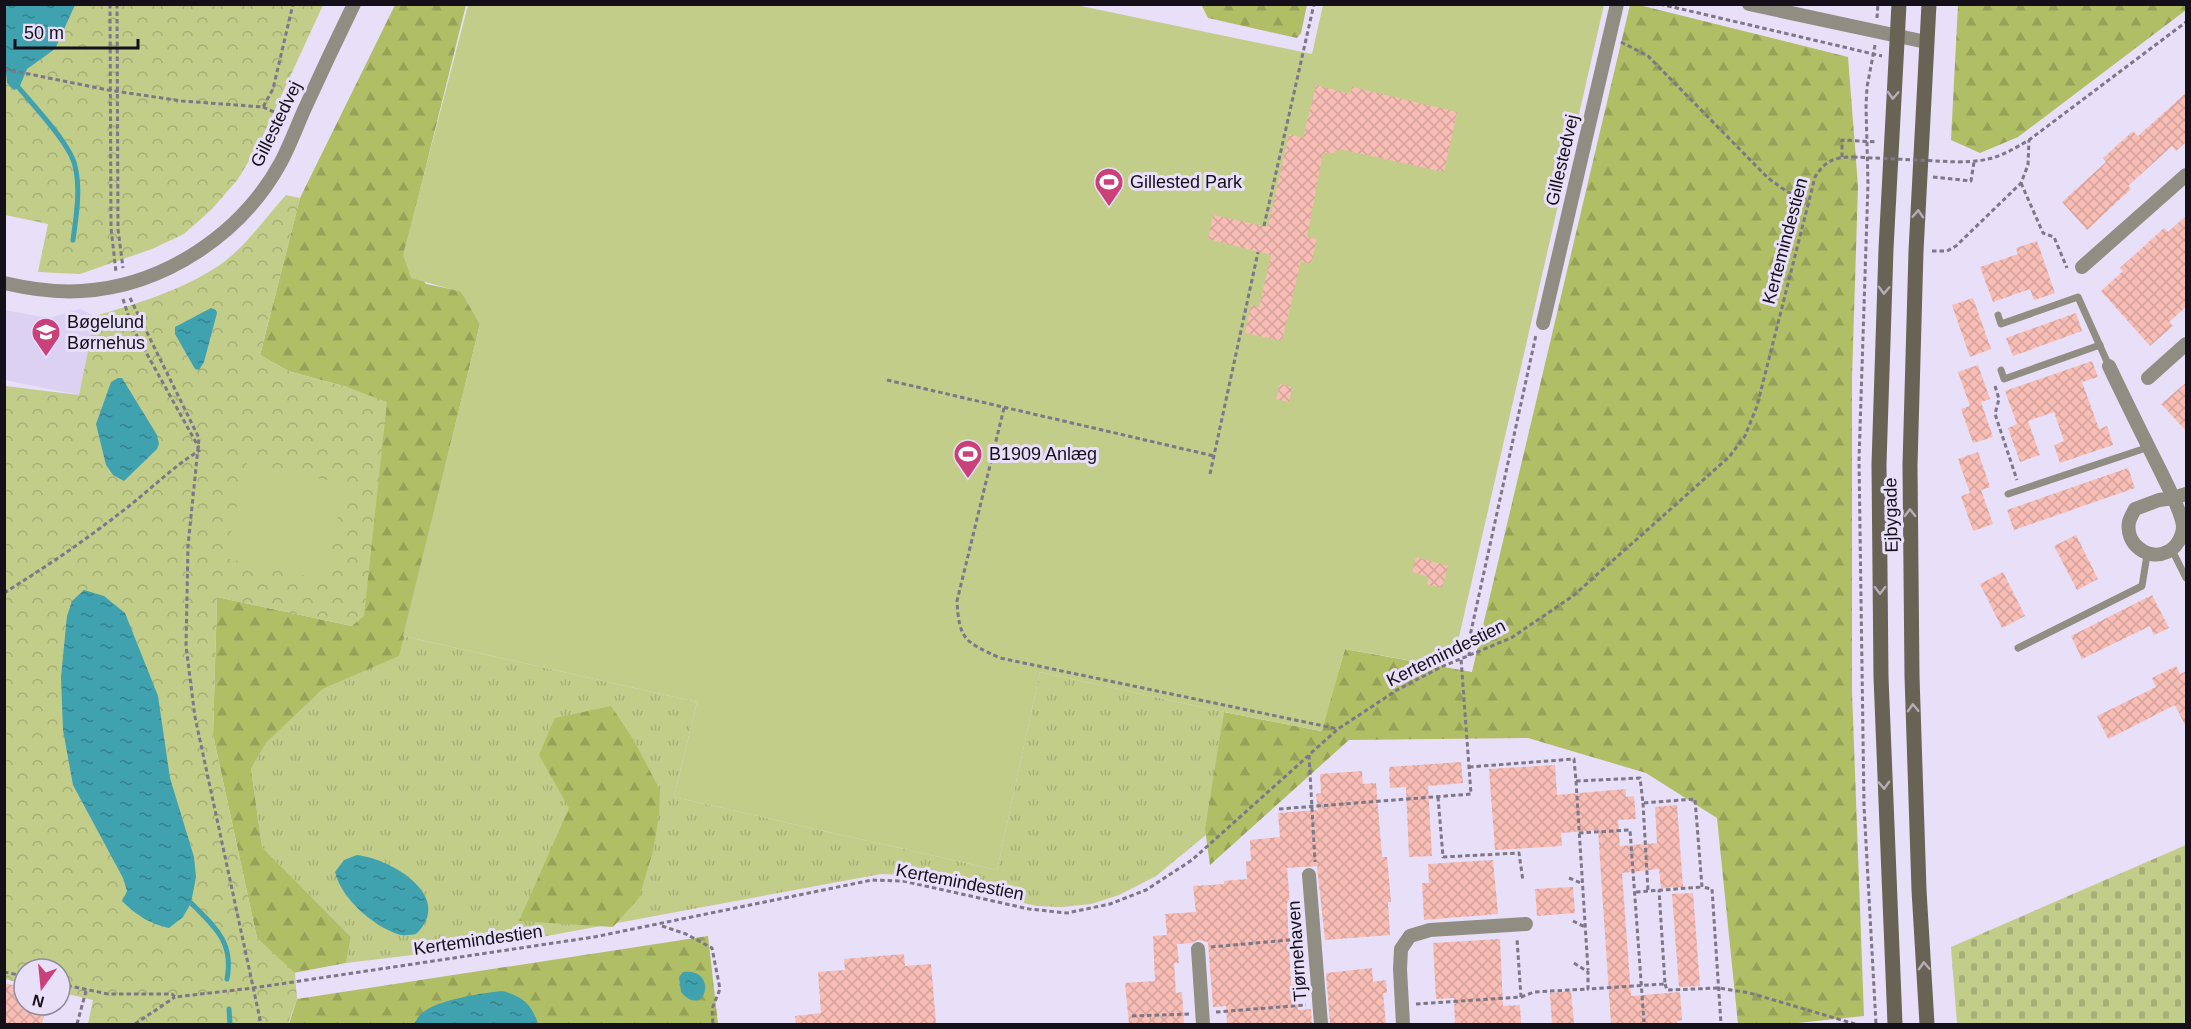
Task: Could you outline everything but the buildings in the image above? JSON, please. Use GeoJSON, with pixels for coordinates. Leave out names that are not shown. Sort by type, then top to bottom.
{"type":"FeatureCollection","features":[{"type":"Feature","properties":{"kind":"main road","name":"Ejbygade"},"geometry":{"type":"LineString","coordinates":[[1895,1024],[1881,688],[1879,464],[1886,249],[1899,4]]}},
{"type":"Feature","properties":{"kind":"main road","name":"Ejbygade"},"geometry":{"type":"LineString","coordinates":[[1927,1024],[1919,890],[1912,676],[1910,465],[1916,251],[1929,4]]}},
{"type":"Feature","properties":{"kind":"street","name":"Gillestedvej"},"geometry":{"type":"LineString","coordinates":[[4,284],[50,291],[83,291],[122,284],[183,261],[224,233],[255,200],[280,163],[354,4]]}},
{"type":"Feature","properties":{"kind":"street","name":"Gillestedvej"},"geometry":{"type":"LineString","coordinates":[[1540,329],[1617,4]]}},
{"type":"Feature","properties":{"kind":"street"},"geometry":{"type":"LineString","coordinates":[[1749,4],[1926,42]]}},
{"type":"Feature","properties":{"kind":"street"},"geometry":{"type":"LineString","coordinates":[[2082,267],[2187,175]]}},
{"type":"Feature","properties":{"kind":"street"},"geometry":{"type":"LineString","coordinates":[[2148,378],[2187,344]]}},
{"type":"Feature","properties":{"kind":"street"},"geometry":{"type":"LineString","coordinates":[[2109,366],[2149,447],[2180,496],[2183,526],[2179,542],[2172,550],[2161,555],[2147,555],[2136,546],[2130,534],[2129,522],[2134,509],[2159,500],[2180,496]]}},
{"type":"Feature","properties":{"kind":"street","name":"Tjørnehaven"},"geometry":{"type":"LineString","coordinates":[[1309,875],[1321,1024]]}},
{"type":"Feature","properties":{"kind":"street"},"geometry":{"type":"LineString","coordinates":[[1403,1024],[1401,949],[1410,936],[1430,930],[1521,924]]}},
{"type":"Feature","properties":{"kind":"street"},"geometry":{"type":"LineString","coordinates":[[1198,949],[1203,1019]]}},
{"type":"Feature","properties":{"kind":"lane"},"geometry":{"type":"LineString","coordinates":[[1998,315],[2001,324],[2079,297],[2109,366]]}},
{"type":"Feature","properties":{"kind":"lane"},"geometry":{"type":"LineString","coordinates":[[2001,370],[2004,379],[2100,345]]}},
{"type":"Feature","properties":{"kind":"lane"},"geometry":{"type":"LineString","coordinates":[[2008,494],[2149,447]]}},
{"type":"Feature","properties":{"kind":"lane"},"geometry":{"type":"LineString","coordinates":[[2172,550],[2187,578]]}},
{"type":"Feature","properties":{"kind":"lane"},"geometry":{"type":"LineString","coordinates":[[2018,648],[2142,586],[2147,555]]}},
{"type":"Feature","properties":{"kind":"path"},"geometry":{"type":"LineString","coordinates":[[110,4],[111,228],[122,284],[132,327],[200,450]]}},
{"type":"Feature","properties":{"kind":"path"},"geometry":{"type":"LineString","coordinates":[[117,4],[118,229],[122,284],[200,438],[188,546],[186,646],[195,717],[261,1024]]}},
{"type":"Feature","properties":{"kind":"path"},"geometry":{"type":"LineString","coordinates":[[262,107],[273,89],[293,4]]}},
{"type":"Feature","properties":{"kind":"path"},"geometry":{"type":"LineString","coordinates":[[1264,226],[1314,4]]}},
{"type":"Feature","properties":{"kind":"path"},"geometry":{"type":"LineString","coordinates":[[1660,4],[1895,59]]}},
{"type":"Feature","properties":{"kind":"path"},"geometry":{"type":"LineString","coordinates":[[1867,141],[1842,140],[1842,157],[1974,162],[2001,156],[2029,140],[2187,22]]}},
{"type":"Feature","properties":{"kind":"path"},"geometry":{"type":"LineString","coordinates":[[1609,36],[1648,56],[1768,178],[1808,201]]}},
{"type":"Feature","properties":{"kind":"path"},"geometry":{"type":"LineString","coordinates":[[4,69],[182,101],[262,107],[298,123]]}},
{"type":"Feature","properties":{"kind":"path"},"geometry":{"type":"LineString","coordinates":[[1916,251],[1947,251],[1956,246],[2021,183],[2028,165],[2029,140]]}},
{"type":"Feature","properties":{"kind":"path","name":"Kertemindestien"},"geometry":{"type":"LineString","coordinates":[[175,997],[253,988],[347,972],[594,937],[872,880],[903,881],[1029,909],[1067,913],[1110,904],[1146,890],[1192,860],[1338,729],[1397,690],[1441,667],[1511,638],[1573,596],[1729,457],[1745,436],[1757,406],[1815,177],[1822,166],[1833,158],[1842,157]]}},
{"type":"Feature","properties":{"kind":"path"},"geometry":{"type":"LineString","coordinates":[[1946,179],[1971,182],[1974,162]]}},
{"type":"Feature","properties":{"kind":"path"},"geometry":{"type":"LineString","coordinates":[[2021,183],[2043,232],[2054,237],[2079,297]]}},
{"type":"Feature","properties":{"kind":"path"},"geometry":{"type":"LineString","coordinates":[[1210,474],[1258,252]]}},
{"type":"Feature","properties":{"kind":"path"},"geometry":{"type":"LineString","coordinates":[[1469,656],[1470,636],[1540,329]]}},
{"type":"Feature","properties":{"kind":"path"},"geometry":{"type":"LineString","coordinates":[[2004,379],[1994,384],[1999,399],[1995,414],[2020,490]]}},
{"type":"Feature","properties":{"kind":"path"},"geometry":{"type":"LineString","coordinates":[[887,380],[1214,456]]}},
{"type":"Feature","properties":{"kind":"path"},"geometry":{"type":"LineString","coordinates":[[1004,408],[957,601],[958,625],[966,640],[1000,658],[1338,729]]}},
{"type":"Feature","properties":{"kind":"path"},"geometry":{"type":"LineString","coordinates":[[4,592],[86,539],[200,450]]}},
{"type":"Feature","properties":{"kind":"path"},"geometry":{"type":"LineString","coordinates":[[1279,809],[1471,794],[1461,659]]}},
{"type":"Feature","properties":{"kind":"path"},"geometry":{"type":"LineString","coordinates":[[1309,755],[1316,871],[1309,875]]}},
{"type":"Feature","properties":{"kind":"path"},"geometry":{"type":"LineString","coordinates":[[1469,767],[1574,759],[1588,989]]}},
{"type":"Feature","properties":{"kind":"path"},"geometry":{"type":"LineString","coordinates":[[1575,781],[1640,778],[1648,891]]}},
{"type":"Feature","properties":{"kind":"path"},"geometry":{"type":"LineString","coordinates":[[1438,797],[1443,857],[1519,853],[1523,881]]}},
{"type":"Feature","properties":{"kind":"path"},"geometry":{"type":"LineString","coordinates":[[1643,803],[1695,799],[1702,887]]}},
{"type":"Feature","properties":{"kind":"path"},"geometry":{"type":"LineString","coordinates":[[1579,833],[1630,830],[1644,1022]]}},
{"type":"Feature","properties":{"kind":"path"},"geometry":{"type":"LineString","coordinates":[[1569,878],[1582,883]]}},
{"type":"Feature","properties":{"kind":"path"},"geometry":{"type":"LineString","coordinates":[[1636,892],[1702,887],[1712,889],[1721,1024]]}},
{"type":"Feature","properties":{"kind":"path"},"geometry":{"type":"LineString","coordinates":[[1659,890],[1666,990],[1719,988],[1750,993],[1855,1024]]}},
{"type":"Feature","properties":{"kind":"path"},"geometry":{"type":"LineString","coordinates":[[1573,921],[1585,927]]}},
{"type":"Feature","properties":{"kind":"path"},"geometry":{"type":"LineString","coordinates":[[1521,924],[1521,997]]}},
{"type":"Feature","properties":{"kind":"path"},"geometry":{"type":"LineString","coordinates":[[659,925],[686,934],[712,948],[720,989],[712,1009],[713,1024]]}},
{"type":"Feature","properties":{"kind":"path"},"geometry":{"type":"LineString","coordinates":[[1198,949],[1314,937]]}},
{"type":"Feature","properties":{"kind":"path"},"geometry":{"type":"LineString","coordinates":[[1575,963],[1588,972]]}},
{"type":"Feature","properties":{"kind":"path"},"geometry":{"type":"LineString","coordinates":[[1402,1005],[1521,997],[1534,992],[1665,984]]}},
{"type":"Feature","properties":{"kind":"path"},"geometry":{"type":"LineString","coordinates":[[72,987],[108,994],[172,994],[175,997],[135,1024]]}},
{"type":"Feature","properties":{"kind":"path"},"geometry":{"type":"LineString","coordinates":[[77,1024],[86,991]]}},
{"type":"Feature","properties":{"kind":"path"},"geometry":{"type":"LineString","coordinates":[[1132,1016],[1203,1019],[1319,1004]]}},
{"type":"Feature","properties":{"kind":"shaded area","name":"Bøgelund Børnehus"},"geometry":{"type":"Polygon","coordinates":[[[80,309],[95,316],[79,395],[5,380],[4,310],[49,318],[80,309]]]}},
{"type":"Feature","properties":{"kind":"green space"},"geometry":{"type":"Polygon","coordinates":[[[1201,4],[1307,5],[1301,33],[1297,38],[1208,18],[1201,4]]]}},
{"type":"Feature","properties":{"kind":"green space"},"geometry":{"type":"Polygon","coordinates":[[[2186,4],[2186,10],[2018,137],[1980,153],[1951,140],[1958,5],[2186,4]]]}},
{"type":"Feature","properties":{"kind":"green space"},"geometry":{"type":"Polygon","coordinates":[[[4,5],[323,5],[260,142],[238,179],[212,209],[184,234],[152,249],[80,274],[38,272],[48,224],[5,215],[4,5]]]}},
{"type":"Feature","properties":{"kind":"green space"},"geometry":{"type":"Polygon","coordinates":[[[395,5],[466,5],[404,255],[426,284],[461,291],[480,324],[399,656],[323,689],[266,743],[251,769],[262,847],[351,937],[346,963],[293,973],[257,938],[213,735],[217,597],[352,626],[347,387],[288,371],[260,355],[300,198],[395,5]]]}},
{"type":"Feature","properties":{"kind":"green space","name":"B1909 Anlæg"},"geometry":{"type":"Polygon","coordinates":[[[468,5],[1076,5],[1312,54],[1323,5],[1604,5],[1456,650],[1430,664],[1345,649],[1322,731],[1040,672],[997,870],[674,797],[697,702],[403,636],[480,324],[461,292],[411,278],[403,255],[468,5]]]}},
{"type":"Feature","properties":{"kind":"green space"},"geometry":{"type":"Polygon","coordinates":[[[1630,5],[1639,5],[1848,57],[1858,186],[1852,377],[1852,692],[1864,1016],[1788,1024],[1738,1024],[1717,818],[1646,773],[1528,738],[1349,740],[1210,865],[1205,829],[1224,712],[1321,731],[1345,649],[1472,672],[1630,5]]]}},
{"type":"Feature","properties":{"kind":"green space"},"geometry":{"type":"Polygon","coordinates":[[[286,195],[300,198],[260,355],[288,371],[347,387],[387,402],[364,616],[352,626],[217,597],[213,735],[257,938],[295,973],[297,999],[288,1024],[88,1024],[93,1000],[72,995],[72,957],[12,957],[12,981],[5,979],[5,386],[79,395],[95,316],[141,302],[201,276],[225,261],[244,244],[286,195]]]}},
{"type":"Feature","properties":{"kind":"green space"},"geometry":{"type":"Polygon","coordinates":[[[247,462],[345,484],[324,580],[225,558],[247,462]]]}},
{"type":"Feature","properties":{"kind":"green space"},"geometry":{"type":"Polygon","coordinates":[[[403,636],[697,702],[674,797],[997,870],[1040,672],[1224,712],[1206,835],[1156,876],[1119,895],[1091,904],[1062,907],[1037,906],[903,875],[881,874],[504,944],[346,963],[351,937],[262,847],[251,769],[266,743],[323,689],[398,656],[403,636]]]}},
{"type":"Feature","properties":{"kind":"green space"},"geometry":{"type":"Polygon","coordinates":[[[611,706],[633,739],[660,790],[659,815],[653,851],[639,898],[613,927],[519,921],[569,808],[539,755],[555,718],[611,706]]]}},
{"type":"Feature","properties":{"kind":"green space"},"geometry":{"type":"Polygon","coordinates":[[[2186,845],[2186,1024],[1957,1024],[1951,947],[2186,845]]]}},
{"type":"Feature","properties":{"kind":"green space"},"geometry":{"type":"Polygon","coordinates":[[[708,936],[718,1024],[289,1024],[297,999],[708,936]]]}},
{"type":"Feature","properties":{"kind":"water"},"geometry":{"type":"Polygon","coordinates":[[[4,5],[75,5],[55,49],[27,69],[19,88],[14,90],[7,83],[4,5]]]}},
{"type":"Feature","properties":{"kind":"water"},"geometry":{"type":"Polygon","coordinates":[[[211,308],[217,313],[204,362],[199,370],[195,369],[175,334],[175,327],[211,308]]]}},
{"type":"Feature","properties":{"kind":"water"},"geometry":{"type":"Polygon","coordinates":[[[122,378],[157,435],[159,444],[157,449],[124,481],[113,475],[106,465],[96,424],[111,382],[122,378]]]}},
{"type":"Feature","properties":{"kind":"water"},"geometry":{"type":"Polygon","coordinates":[[[84,590],[104,596],[125,613],[158,696],[170,778],[194,857],[196,877],[191,903],[183,917],[169,928],[143,918],[122,901],[127,891],[123,878],[73,785],[63,730],[61,677],[67,616],[72,601],[84,590]]]}},
{"type":"Feature","properties":{"kind":"water"},"geometry":{"type":"Polygon","coordinates":[[[357,855],[371,858],[401,872],[424,894],[428,907],[426,920],[416,934],[399,935],[387,930],[351,901],[338,882],[335,872],[344,860],[357,855]]]}},
{"type":"Feature","properties":{"kind":"water"},"geometry":{"type":"Polygon","coordinates":[[[683,972],[694,973],[701,977],[705,984],[702,997],[697,1000],[690,999],[681,992],[679,977],[683,972]]]}},
{"type":"Feature","properties":{"kind":"water"},"geometry":{"type":"Polygon","coordinates":[[[502,991],[515,995],[525,1002],[533,1011],[538,1024],[414,1024],[422,1013],[438,1004],[472,995],[502,991]]]}},
{"type":"Feature","properties":{"kind":"waterway"},"geometry":{"type":"LineString","coordinates":[[19,88],[51,126],[72,157],[77,175],[78,194],[73,240]]}},
{"type":"Feature","properties":{"kind":"waterway"},"geometry":{"type":"LineString","coordinates":[[191,903],[221,936],[228,955],[227,979]]}},
{"type":"Feature","properties":{"kind":"waterway"},"geometry":{"type":"LineString","coordinates":[[229,1009],[230,1024]]}},
{"type":"Feature","properties":{"kind":"place","name":"Gillested Park"},"geometry":{"type":"Point","coordinates":[1109,208]}},
{"type":"Feature","properties":{"kind":"place","name":"Bøgelund Børnehus"},"geometry":{"type":"Point","coordinates":[46,358]}},
{"type":"Feature","properties":{"kind":"place","name":"B1909 Anlæg"},"geometry":{"type":"Point","coordinates":[968,480]}}]}
